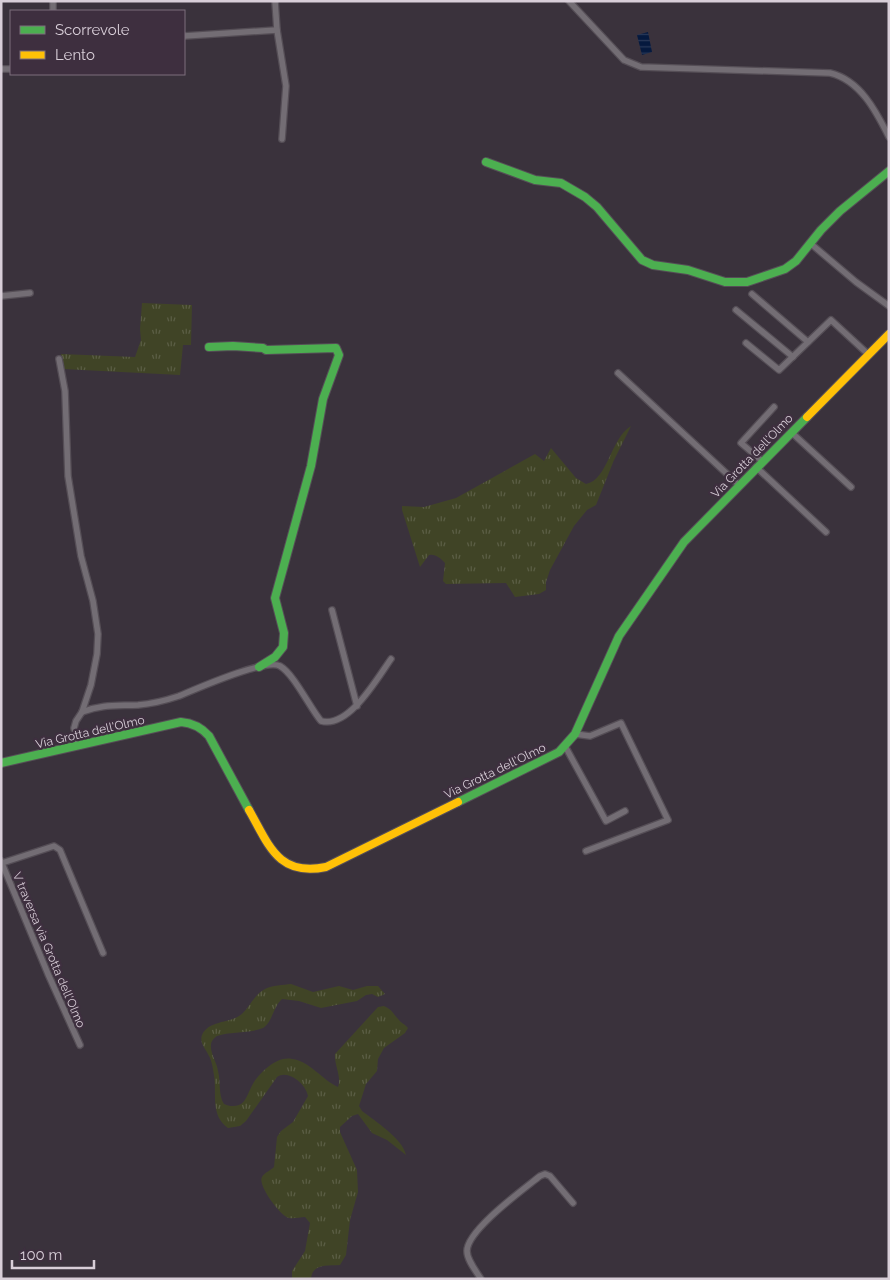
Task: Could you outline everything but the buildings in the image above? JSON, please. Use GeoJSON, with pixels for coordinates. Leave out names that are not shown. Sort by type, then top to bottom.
{"type":"FeatureCollection","features":[{"type":"Feature","properties":{"kind":"street"},"geometry":{"type":"LineString","coordinates":[[274,1],[286,86],[282,139]]}},
{"type":"Feature","properties":{"kind":"street"},"geometry":{"type":"LineString","coordinates":[[569,1],[624,60],[641,67],[830,73],[838,75],[862,92],[889,137]]}},
{"type":"Feature","properties":{"kind":"street"},"geometry":{"type":"LineString","coordinates":[[185,36],[277,30]]}},
{"type":"Feature","properties":{"kind":"street"},"geometry":{"type":"LineString","coordinates":[[486,162],[535,180],[561,182],[585,197],[597,207],[642,260],[653,265],[688,270],[725,282],[747,282],[785,269],[796,261],[821,230],[840,211],[889,171]]}},
{"type":"Feature","properties":{"kind":"street"},"geometry":{"type":"LineString","coordinates":[[810,243],[856,282],[889,306]]}},
{"type":"Feature","properties":{"kind":"street"},"geometry":{"type":"LineString","coordinates":[[1,296],[30,293]]}},
{"type":"Feature","properties":{"kind":"street"},"geometry":{"type":"LineString","coordinates":[[752,294],[808,342]]}},
{"type":"Feature","properties":{"kind":"street"},"geometry":{"type":"LineString","coordinates":[[736,310],[793,357]]}},
{"type":"Feature","properties":{"kind":"street"},"geometry":{"type":"LineString","coordinates":[[746,343],[779,370],[831,320],[868,354]]}},
{"type":"Feature","properties":{"kind":"street","name":"Via Grotta dell'Olmo"},"geometry":{"type":"LineString","coordinates":[[1,763],[181,722],[188,723],[202,728],[208,736],[274,852],[284,863],[298,869],[314,870],[326,867],[544,760],[566,746],[575,734],[619,636],[684,542],[889,334]]}},
{"type":"Feature","properties":{"kind":"street"},"geometry":{"type":"LineString","coordinates":[[209,347],[233,346],[263,348],[266,350],[336,348],[339,355],[323,399],[311,466],[275,598],[274,604],[283,630],[283,645],[278,654],[259,667]]}},
{"type":"Feature","properties":{"kind":"street","name":"Via Grotta dell'Olmo"},"geometry":{"type":"LineString","coordinates":[[59,359],[65,391],[68,476],[81,556],[98,628],[92,677],[82,712]]}},
{"type":"Feature","properties":{"kind":"street"},"geometry":{"type":"LineString","coordinates":[[618,373],[740,485]]}},
{"type":"Feature","properties":{"kind":"street"},"geometry":{"type":"LineString","coordinates":[[774,406],[741,443],[826,532]]}},
{"type":"Feature","properties":{"kind":"street"},"geometry":{"type":"LineString","coordinates":[[791,432],[851,487]]}},
{"type":"Feature","properties":{"kind":"street"},"geometry":{"type":"LineString","coordinates":[[332,610],[357,706]]}},
{"type":"Feature","properties":{"kind":"street"},"geometry":{"type":"LineString","coordinates":[[259,667],[280,666],[289,674],[321,721],[333,721],[357,706],[391,658]]}},
{"type":"Feature","properties":{"kind":"street","name":"Via Grotta dell'Olmo"},"geometry":{"type":"LineString","coordinates":[[82,712],[95,707],[139,705],[169,698],[259,667]]}},
{"type":"Feature","properties":{"kind":"street"},"geometry":{"type":"LineString","coordinates":[[79,746],[74,728],[82,712]]}},
{"type":"Feature","properties":{"kind":"street"},"geometry":{"type":"LineString","coordinates":[[575,734],[590,736],[621,723],[668,820],[586,851]]}},
{"type":"Feature","properties":{"kind":"street"},"geometry":{"type":"LineString","coordinates":[[566,746],[606,821],[625,811]]}},
{"type":"Feature","properties":{"kind":"street"},"geometry":{"type":"LineString","coordinates":[[2,862],[54,846],[57,847],[103,953]]}},
{"type":"Feature","properties":{"kind":"street","name":"V traversa via Grotta dell'Olmo"},"geometry":{"type":"LineString","coordinates":[[2,862],[48,974],[80,1045]]}},
{"type":"Feature","properties":{"kind":"street"},"geometry":{"type":"LineString","coordinates":[[481,1279],[467,1251],[471,1238],[482,1224],[540,1176],[545,1174],[550,1176],[573,1203]]}},
{"type":"Feature","properties":{"kind":"green space"},"geometry":{"type":"Polygon","coordinates":[[[142,303],[192,305],[191,345],[183,345],[180,375],[63,369],[61,354],[135,357],[141,340],[142,303]]]}},
{"type":"Feature","properties":{"kind":"green space"},"geometry":{"type":"Polygon","coordinates":[[[631,426],[614,460],[596,505],[587,510],[574,526],[550,570],[546,582],[546,590],[539,594],[515,597],[506,583],[446,584],[443,581],[445,563],[434,555],[429,555],[420,567],[402,506],[424,507],[456,498],[535,454],[544,461],[551,448],[576,478],[586,484],[593,481],[599,475],[618,440],[631,426]]]}},
{"type":"Feature","properties":{"kind":"green space"},"geometry":{"type":"Polygon","coordinates":[[[291,984],[313,992],[339,986],[353,990],[367,986],[378,986],[385,994],[378,997],[372,994],[366,995],[357,1001],[321,1008],[299,1001],[282,999],[263,1028],[217,1036],[212,1041],[211,1048],[219,1075],[221,1097],[224,1104],[237,1106],[242,1103],[261,1073],[275,1062],[286,1059],[305,1063],[338,1087],[339,1079],[335,1054],[378,1007],[384,1006],[390,1009],[408,1028],[405,1033],[384,1048],[378,1059],[377,1071],[366,1084],[359,1106],[362,1111],[381,1125],[400,1143],[406,1155],[387,1140],[372,1133],[358,1114],[352,1116],[340,1127],[340,1132],[357,1170],[358,1192],[350,1220],[346,1255],[340,1265],[321,1266],[314,1270],[311,1279],[292,1279],[292,1271],[305,1251],[310,1223],[305,1217],[289,1218],[280,1212],[266,1193],[261,1181],[262,1177],[274,1167],[277,1137],[281,1131],[293,1122],[308,1096],[307,1091],[296,1079],[291,1076],[281,1075],[277,1077],[246,1121],[240,1126],[228,1128],[222,1123],[216,1111],[215,1082],[212,1065],[201,1041],[205,1030],[213,1025],[239,1016],[257,995],[265,989],[291,984]]]}},
{"type":"Feature","properties":{"kind":"water"},"geometry":{"type":"Polygon","coordinates":[[[648,32],[652,52],[642,55],[637,35],[648,32]]]}},
{"type":"Feature","properties":{"kind":"traffic: fast"},"geometry":{"type":"LineString","coordinates":[[486,162],[535,180],[561,183],[585,197],[597,207],[642,260],[653,265],[688,270],[725,282],[747,282],[785,269],[796,261],[821,230],[840,211],[889,171]]}},
{"type":"Feature","properties":{"kind":"traffic: fast"},"geometry":{"type":"LineString","coordinates":[[209,347],[233,346],[263,348],[266,350],[336,348],[339,355],[323,399],[311,466],[275,598],[284,633],[283,647],[275,657],[259,667]]}},
{"type":"Feature","properties":{"kind":"traffic: fast"},"geometry":{"type":"LineString","coordinates":[[458,802],[559,752],[575,734],[619,636],[684,542],[807,417]]}},
{"type":"Feature","properties":{"kind":"traffic: fast"},"geometry":{"type":"LineString","coordinates":[[1,763],[181,722],[193,724],[209,736],[249,810]]}},
{"type":"Feature","properties":{"kind":"traffic: slow"},"geometry":{"type":"LineString","coordinates":[[807,417],[889,334]]}},
{"type":"Feature","properties":{"kind":"traffic: slow"},"geometry":{"type":"LineString","coordinates":[[249,810],[269,846],[277,855],[286,863],[310,869],[326,867],[458,802]]}}]}
